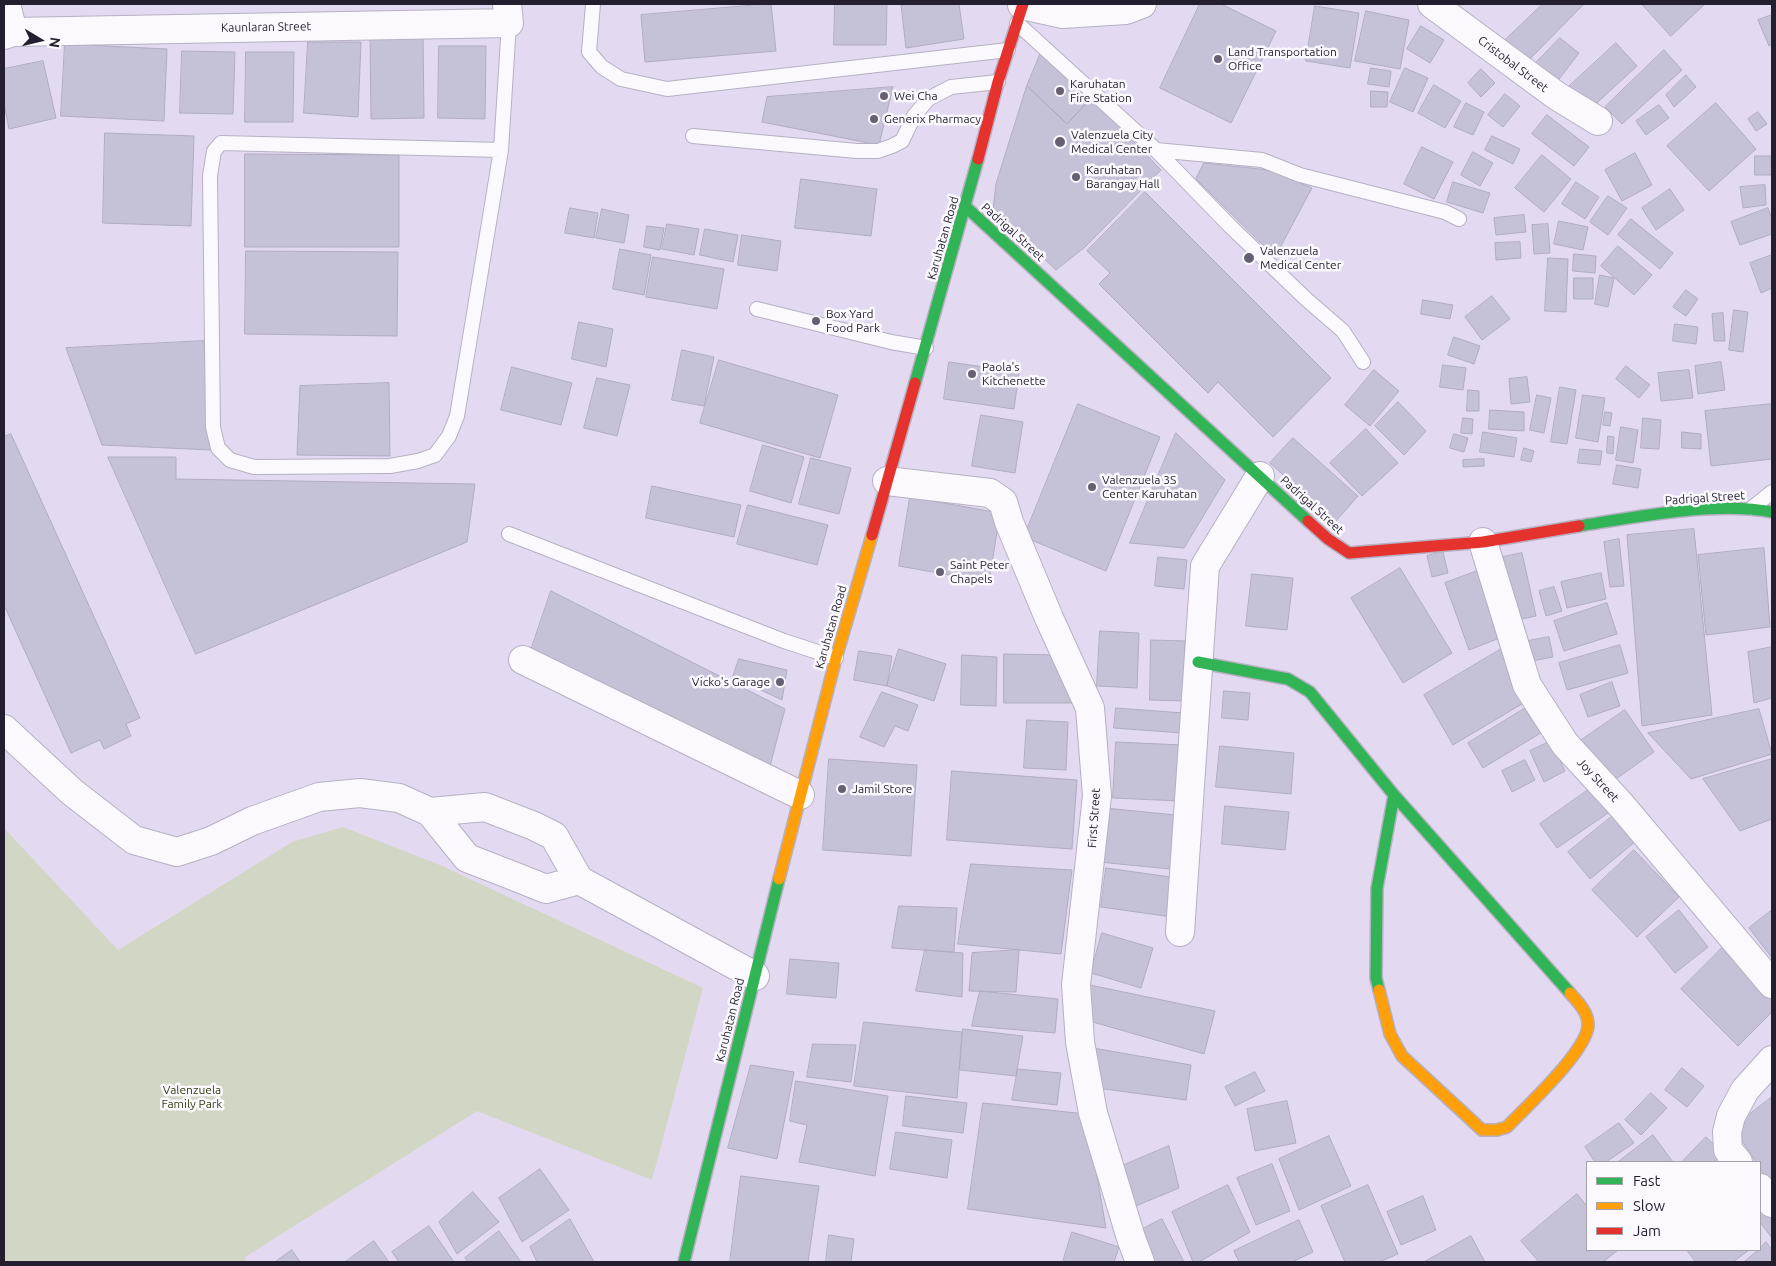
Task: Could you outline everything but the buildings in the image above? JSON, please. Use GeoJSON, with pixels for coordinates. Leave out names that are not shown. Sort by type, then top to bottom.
{"type":"FeatureCollection","features":[{"type":"Feature","properties":{"kind":"street"},"geometry":{"type":"LineString","coordinates":[[6,4],[8,33]]}},
{"type":"Feature","properties":{"kind":"street"},"geometry":{"type":"LineString","coordinates":[[1021,11],[1063,14],[1126,10],[1142,4]]}},
{"type":"Feature","properties":{"kind":"street","name":"Cristobal Street"},"geometry":{"type":"LineString","coordinates":[[1432,4],[1557,96],[1598,121]]}},
{"type":"Feature","properties":{"kind":"street","name":"Karuhatan Road"},"geometry":{"type":"LineString","coordinates":[[684,1262],[836,658],[966,207],[998,82],[1021,11]]}},
{"type":"Feature","properties":{"kind":"street","name":"Kaunlaran Street"},"geometry":{"type":"LineString","coordinates":[[8,33],[508,13]]}},
{"type":"Feature","properties":{"kind":"street","name":"Padrigal Street"},"geometry":{"type":"LineString","coordinates":[[966,207],[1328,539],[1349,553],[1484,542],[1624,519],[1688,511],[1752,508],[1772,512]]}},
{"type":"Feature","properties":{"kind":"street"},"geometry":{"type":"LineString","coordinates":[[1180,932],[1206,566],[1260,476]]}},
{"type":"Feature","properties":{"kind":"street","name":"First Street"},"geometry":{"type":"LineString","coordinates":[[887,481],[990,493],[1003,502],[1009,522],[1048,618],[1090,708],[1097,796],[1076,985],[1080,1042],[1093,1113],[1140,1262]]}},
{"type":"Feature","properties":{"kind":"street","name":"Joy Street"},"geometry":{"type":"LineString","coordinates":[[1484,542],[1527,685],[1565,744],[1621,805],[1772,984]]}},
{"type":"Feature","properties":{"kind":"street"},"geometry":{"type":"LineString","coordinates":[[523,660],[800,795]]}},
{"type":"Feature","properties":{"kind":"street"},"geometry":{"type":"LineString","coordinates":[[1198,662],[1288,679],[1310,692],[1394,795],[1583,1008],[1589,1025],[1585,1038],[1572,1056],[1507,1127],[1497,1130],[1482,1130],[1402,1056],[1390,1034],[1376,978],[1377,888],[1394,795]]}},
{"type":"Feature","properties":{"kind":"street"},"geometry":{"type":"LineString","coordinates":[[4,729],[72,792],[134,840],[177,852],[211,841],[252,821],[319,797],[360,793],[399,798],[430,812],[467,858],[546,888],[579,880]]}},
{"type":"Feature","properties":{"kind":"street"},"geometry":{"type":"LineString","coordinates":[[430,812],[485,807],[554,836],[579,880],[755,976]]}},
{"type":"Feature","properties":{"kind":"street"},"geometry":{"type":"LineString","coordinates":[[1737,1161],[1728,1150],[1727,1132],[1731,1116],[1745,1090],[1772,1060]]}},
{"type":"Feature","properties":{"kind":"street"},"geometry":{"type":"LineString","coordinates":[[1761,1189],[1772,1204]]}},
{"type":"Feature","properties":{"kind":"lane"},"geometry":{"type":"LineString","coordinates":[[593,4],[589,52],[602,67],[621,79],[667,89],[1008,50]]}},
{"type":"Feature","properties":{"kind":"lane"},"geometry":{"type":"LineString","coordinates":[[1021,11],[1231,227],[1292,286],[1343,331],[1363,362]]}},
{"type":"Feature","properties":{"kind":"lane"},"geometry":{"type":"LineString","coordinates":[[501,150],[221,143],[214,151],[210,176],[213,427],[218,448],[230,460],[254,467],[390,466],[418,461],[435,455],[449,436],[457,416],[501,150],[508,13]]}},
{"type":"Feature","properties":{"kind":"lane"},"geometry":{"type":"LineString","coordinates":[[693,136],[857,151],[878,150],[902,141],[914,116],[928,99],[951,87],[998,82]]}},
{"type":"Feature","properties":{"kind":"lane"},"geometry":{"type":"LineString","coordinates":[[1156,150],[1262,160],[1300,175],[1445,212],[1459,219]]}},
{"type":"Feature","properties":{"kind":"lane"},"geometry":{"type":"LineString","coordinates":[[757,309],[891,342],[926,348]]}},
{"type":"Feature","properties":{"kind":"lane"},"geometry":{"type":"LineString","coordinates":[[1752,508],[1772,492]]}},
{"type":"Feature","properties":{"kind":"lane"},"geometry":{"type":"LineString","coordinates":[[509,534],[784,641],[836,658]]}},
{"type":"Feature","properties":{"kind":"green space","name":"Valenzuela Family Park"},"geometry":{"type":"Polygon","coordinates":[[[343,827],[440,865],[703,988],[652,1180],[477,1111],[245,1257],[247,1262],[4,1262],[4,828],[118,950],[292,842],[343,827]]]}},
{"type":"Feature","properties":{"kind":"traffic: fast"},"geometry":{"type":"LineString","coordinates":[[915,383],[978,159]]}},
{"type":"Feature","properties":{"kind":"traffic: fast"},"geometry":{"type":"LineString","coordinates":[[966,207],[1308,521]]}},
{"type":"Feature","properties":{"kind":"traffic: fast"},"geometry":{"type":"LineString","coordinates":[[1579,526],[1701,509],[1750,509],[1772,512]]}},
{"type":"Feature","properties":{"kind":"traffic: fast"},"geometry":{"type":"LineString","coordinates":[[1198,662],[1288,679],[1310,692],[1394,795],[1570,993]]}},
{"type":"Feature","properties":{"kind":"traffic: fast"},"geometry":{"type":"LineString","coordinates":[[1379,990],[1376,978],[1377,888],[1394,795]]}},
{"type":"Feature","properties":{"kind":"traffic: fast"},"geometry":{"type":"LineString","coordinates":[[684,1262],[779,879]]}},
{"type":"Feature","properties":{"kind":"traffic: slow"},"geometry":{"type":"LineString","coordinates":[[779,879],[836,658],[872,535]]}},
{"type":"Feature","properties":{"kind":"traffic: slow"},"geometry":{"type":"LineString","coordinates":[[1379,990],[1390,1034],[1402,1056],[1482,1130],[1497,1130],[1507,1127],[1554,1079],[1577,1050],[1585,1037],[1588,1021],[1582,1008],[1570,993]]}},
{"type":"Feature","properties":{"kind":"traffic: jam"},"geometry":{"type":"LineString","coordinates":[[978,159],[998,82],[1023,4]]}},
{"type":"Feature","properties":{"kind":"traffic: jam"},"geometry":{"type":"LineString","coordinates":[[872,535],[915,383]]}},
{"type":"Feature","properties":{"kind":"traffic: jam"},"geometry":{"type":"LineString","coordinates":[[1308,521],[1328,539],[1349,553],[1483,542],[1579,526]]}},
{"type":"Feature","properties":{"kind":"place","name":"Land Transportation Office"},"geometry":{"type":"Point","coordinates":[1218,59]}},
{"type":"Feature","properties":{"kind":"place","name":"Karuhatan Fire Station"},"geometry":{"type":"Point","coordinates":[1060,91]}},
{"type":"Feature","properties":{"kind":"place","name":"Wei Cha"},"geometry":{"type":"Point","coordinates":[884,96]}},
{"type":"Feature","properties":{"kind":"place","name":"Generix Pharmacy"},"geometry":{"type":"Point","coordinates":[874,119]}},
{"type":"Feature","properties":{"kind":"place","name":"Valenzuela City Medical Center"},"geometry":{"type":"Point","coordinates":[1060,142]}},
{"type":"Feature","properties":{"kind":"place","name":"Karuhatan Barangay Hall"},"geometry":{"type":"Point","coordinates":[1076,177]}},
{"type":"Feature","properties":{"kind":"place","name":"Valenzuela Medical Center"},"geometry":{"type":"Point","coordinates":[1249,258]}},
{"type":"Feature","properties":{"kind":"place","name":"Box Yard Food Park"},"geometry":{"type":"Point","coordinates":[816,321]}},
{"type":"Feature","properties":{"kind":"place","name":"Paola's Kitchenette"},"geometry":{"type":"Point","coordinates":[972,374]}},
{"type":"Feature","properties":{"kind":"place","name":"Valenzuela 3S Center Karuhatan"},"geometry":{"type":"Point","coordinates":[1092,487]}},
{"type":"Feature","properties":{"kind":"place","name":"Saint Peter Chapels"},"geometry":{"type":"Point","coordinates":[940,572]}},
{"type":"Feature","properties":{"kind":"place","name":"Vicko's Garage"},"geometry":{"type":"Point","coordinates":[780,682]}},
{"type":"Feature","properties":{"kind":"place","name":"Jamil Store"},"geometry":{"type":"Point","coordinates":[842,789]}}]}
